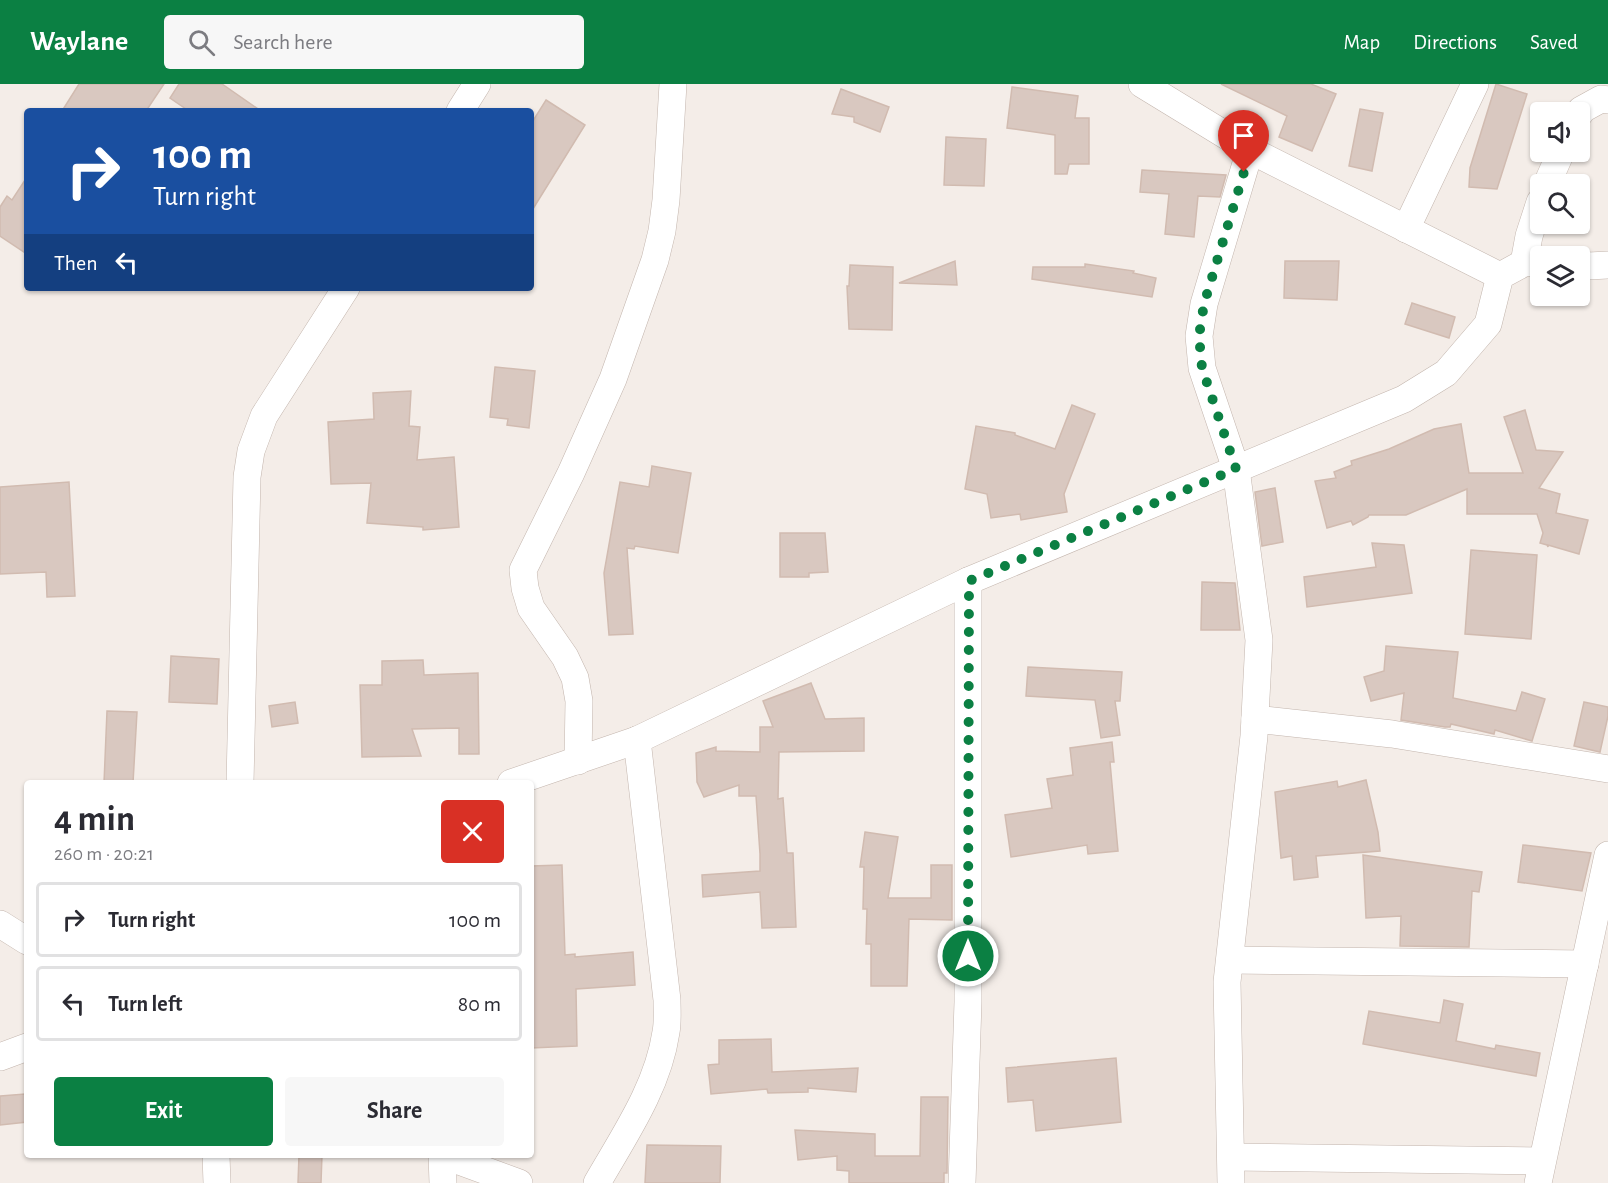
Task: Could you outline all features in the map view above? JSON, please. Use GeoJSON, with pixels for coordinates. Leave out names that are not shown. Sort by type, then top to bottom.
{"type":"FeatureCollection","features":[{"type":"Feature","properties":{"kind":"street"},"geometry":{"type":"LineString","coordinates":[[462,108],[477,84]]}},
{"type":"Feature","properties":{"kind":"street"},"geometry":{"type":"LineString","coordinates":[[578,761],[579,701],[574,678],[565,657],[531,608],[523,570],[571,473],[613,380],[655,260],[666,200],[673,84]]}},
{"type":"Feature","properties":{"kind":"street"},"geometry":{"type":"LineString","coordinates":[[1406,229],[1475,84]]}},
{"type":"Feature","properties":{"kind":"street"},"geometry":{"type":"LineString","coordinates":[[1153,87],[1250,150],[1500,276],[1530,264]]}},
{"type":"Feature","properties":{"kind":"street"},"geometry":{"type":"LineString","coordinates":[[1590,105],[1602,99],[1608,100]]}},
{"type":"Feature","properties":{"kind":"street"},"geometry":{"type":"LineString","coordinates":[[1250,150],[1204,304],[1199,336],[1202,368],[1236,469],[1259,639],[1255,719],[1227,982],[1232,1170],[1539,1172],[1608,855]]}},
{"type":"Feature","properties":{"kind":"street"},"geometry":{"type":"LineString","coordinates":[[1590,266],[1608,265]]}},
{"type":"Feature","properties":{"kind":"street"},"geometry":{"type":"LineString","coordinates":[[520,780],[636,740],[969,581],[1404,399],[1446,374],[1488,324],[1500,276]]}},
{"type":"Feature","properties":{"kind":"street"},"geometry":{"type":"LineString","coordinates":[[240,780],[247,477],[251,451],[264,416],[344,291]]}},
{"type":"Feature","properties":{"kind":"street"},"geometry":{"type":"LineString","coordinates":[[962,1183],[968,991],[969,581]]}},
{"type":"Feature","properties":{"kind":"street"},"geometry":{"type":"LineString","coordinates":[[1255,719],[1392,734],[1608,769]]}},
{"type":"Feature","properties":{"kind":"street"},"geometry":{"type":"LineString","coordinates":[[597,1183],[641,1105],[657,1069],[666,1031],[667,1000],[636,740]]}},
{"type":"Feature","properties":{"kind":"street"},"geometry":{"type":"LineString","coordinates":[[0,924],[24,939]]}},
{"type":"Feature","properties":{"kind":"street"},"geometry":{"type":"LineString","coordinates":[[1230,960],[1585,964]]}},
{"type":"Feature","properties":{"kind":"street"},"geometry":{"type":"LineString","coordinates":[[0,1057],[24,1048]]}},
{"type":"Feature","properties":{"kind":"street"},"geometry":{"type":"LineString","coordinates":[[216,1158],[217,1183]]}},
{"type":"Feature","properties":{"kind":"street"},"geometry":{"type":"LineString","coordinates":[[442,1158],[443,1183]]}},
{"type":"Feature","properties":{"kind":"street"},"geometry":{"type":"LineString","coordinates":[[450,1158],[519,1183]]}},
{"type":"Feature","properties":{"kind":"building"},"geometry":{"type":"Polygon","coordinates":[[[79,84],[164,84],[148,108],[64,108],[79,84]]]}},
{"type":"Feature","properties":{"kind":"building"},"geometry":{"type":"Polygon","coordinates":[[[179,84],[222,84],[257,108],[185,108],[170,98],[179,84]]]}},
{"type":"Feature","properties":{"kind":"building"},"geometry":{"type":"Polygon","coordinates":[[[1221,84],[1311,84],[1336,94],[1312,151],[1279,137],[1287,116],[1221,84]]]}},
{"type":"Feature","properties":{"kind":"building"},"geometry":{"type":"Polygon","coordinates":[[[1496,84],[1527,94],[1497,189],[1469,187],[1470,168],[1496,84]]]}},
{"type":"Feature","properties":{"kind":"building"},"geometry":{"type":"Polygon","coordinates":[[[1012,87],[1078,96],[1075,118],[1089,118],[1089,164],[1069,164],[1067,174],[1055,174],[1055,135],[1007,128],[1012,87]]]}},
{"type":"Feature","properties":{"kind":"building"},"geometry":{"type":"Polygon","coordinates":[[[841,89],[889,107],[880,132],[854,122],[854,117],[832,114],[841,89]]]}},
{"type":"Feature","properties":{"kind":"building"},"geometry":{"type":"Polygon","coordinates":[[[546,100],[585,125],[534,207],[534,119],[546,100]]]}},
{"type":"Feature","properties":{"kind":"building"},"geometry":{"type":"Polygon","coordinates":[[[1360,109],[1383,113],[1372,171],[1349,166],[1360,109]]]}},
{"type":"Feature","properties":{"kind":"building"},"geometry":{"type":"Polygon","coordinates":[[[946,137],[986,139],[984,186],[944,185],[946,137]]]}},
{"type":"Feature","properties":{"kind":"building"},"geometry":{"type":"Polygon","coordinates":[[[1142,170],[1226,175],[1220,197],[1198,196],[1194,237],[1165,234],[1169,194],[1140,192],[1142,170]]]}},
{"type":"Feature","properties":{"kind":"building"},"geometry":{"type":"Polygon","coordinates":[[[24,182],[24,252],[0,236],[0,207],[7,196],[12,200],[24,182]]]}},
{"type":"Feature","properties":{"kind":"building"},"geometry":{"type":"Polygon","coordinates":[[[955,261],[957,285],[899,283],[955,261]]]}},
{"type":"Feature","properties":{"kind":"building"},"geometry":{"type":"Polygon","coordinates":[[[1285,261],[1339,261],[1337,300],[1284,298],[1285,261]]]}},
{"type":"Feature","properties":{"kind":"building"},"geometry":{"type":"Polygon","coordinates":[[[1085,264],[1134,271],[1133,273],[1156,278],[1152,297],[1032,279],[1033,267],[1085,267],[1085,264]]]}},
{"type":"Feature","properties":{"kind":"building"},"geometry":{"type":"Polygon","coordinates":[[[850,265],[893,267],[892,330],[849,329],[847,286],[849,286],[850,265]]]}},
{"type":"Feature","properties":{"kind":"building"},"geometry":{"type":"Polygon","coordinates":[[[1412,303],[1455,317],[1449,338],[1405,324],[1412,303]]]}},
{"type":"Feature","properties":{"kind":"building"},"geometry":{"type":"Polygon","coordinates":[[[495,367],[535,371],[529,428],[507,425],[508,419],[490,417],[495,367]]]}},
{"type":"Feature","properties":{"kind":"building"},"geometry":{"type":"Polygon","coordinates":[[[411,391],[409,426],[420,427],[417,460],[454,457],[459,527],[423,530],[423,527],[367,523],[371,483],[331,484],[328,422],[374,419],[373,393],[411,391]]]}},
{"type":"Feature","properties":{"kind":"building"},"geometry":{"type":"Polygon","coordinates":[[[1072,405],[1095,414],[1064,494],[1067,512],[1021,520],[1020,514],[991,518],[987,494],[965,489],[976,426],[1015,433],[1015,435],[1055,449],[1072,405]]]}},
{"type":"Feature","properties":{"kind":"building"},"geometry":{"type":"Polygon","coordinates":[[[1525,410],[1536,450],[1563,452],[1539,488],[1560,494],[1556,513],[1588,520],[1579,554],[1540,543],[1543,533],[1537,514],[1467,514],[1467,489],[1406,515],[1369,515],[1353,525],[1351,521],[1327,528],[1315,481],[1336,478],[1334,472],[1352,465],[1351,461],[1389,449],[1434,429],[1461,424],[1469,473],[1523,473],[1504,417],[1525,410]]]}},
{"type":"Feature","properties":{"kind":"building"},"geometry":{"type":"Polygon","coordinates":[[[652,466],[691,473],[678,553],[635,546],[634,549],[627,548],[633,634],[609,635],[604,573],[620,482],[649,487],[652,466]]]}},
{"type":"Feature","properties":{"kind":"building"},"geometry":{"type":"Polygon","coordinates":[[[69,482],[75,596],[47,597],[46,572],[0,574],[0,487],[69,482]]]}},
{"type":"Feature","properties":{"kind":"building"},"geometry":{"type":"Polygon","coordinates":[[[1275,488],[1283,542],[1262,546],[1255,492],[1275,488]]]}},
{"type":"Feature","properties":{"kind":"building"},"geometry":{"type":"Polygon","coordinates":[[[780,533],[825,533],[828,572],[809,573],[809,577],[780,577],[780,533]]]}},
{"type":"Feature","properties":{"kind":"building"},"geometry":{"type":"Polygon","coordinates":[[[1372,543],[1404,545],[1412,593],[1307,607],[1304,577],[1376,567],[1372,543]]]}},
{"type":"Feature","properties":{"kind":"building"},"geometry":{"type":"Polygon","coordinates":[[[1471,550],[1537,555],[1531,639],[1465,634],[1471,550]]]}},
{"type":"Feature","properties":{"kind":"building"},"geometry":{"type":"Polygon","coordinates":[[[1202,582],[1235,583],[1240,630],[1201,630],[1202,582]]]}},
{"type":"Feature","properties":{"kind":"building"},"geometry":{"type":"Polygon","coordinates":[[[1386,646],[1458,652],[1453,698],[1516,711],[1522,692],[1545,699],[1532,741],[1495,730],[1494,734],[1451,724],[1450,727],[1445,727],[1401,720],[1404,693],[1371,701],[1364,677],[1384,671],[1386,646]]]}},
{"type":"Feature","properties":{"kind":"building"},"geometry":{"type":"Polygon","coordinates":[[[171,656],[219,659],[217,704],[169,702],[171,656]]]}},
{"type":"Feature","properties":{"kind":"building"},"geometry":{"type":"Polygon","coordinates":[[[423,660],[424,675],[478,673],[479,754],[459,754],[459,728],[412,729],[421,756],[362,757],[360,685],[382,685],[382,661],[423,660]]]}},
{"type":"Feature","properties":{"kind":"building"},"geometry":{"type":"Polygon","coordinates":[[[1028,667],[1122,672],[1120,701],[1115,701],[1120,735],[1101,738],[1095,700],[1026,696],[1028,667]]]}},
{"type":"Feature","properties":{"kind":"building"},"geometry":{"type":"Polygon","coordinates":[[[811,683],[825,719],[864,718],[864,751],[779,752],[778,799],[783,798],[787,853],[793,853],[796,927],[762,928],[760,892],[703,897],[702,875],[760,871],[760,854],[756,796],[739,796],[739,785],[704,797],[697,782],[696,753],[716,747],[716,751],[760,752],[760,727],[773,727],[763,701],[811,683]]]}},
{"type":"Feature","properties":{"kind":"building"},"geometry":{"type":"Polygon","coordinates":[[[295,702],[298,723],[272,727],[269,706],[295,702]]]}},
{"type":"Feature","properties":{"kind":"building"},"geometry":{"type":"Polygon","coordinates":[[[1584,702],[1608,707],[1600,752],[1574,746],[1584,702]]]}},
{"type":"Feature","properties":{"kind":"building"},"geometry":{"type":"Polygon","coordinates":[[[107,711],[137,712],[133,780],[104,780],[107,711]]]}},
{"type":"Feature","properties":{"kind":"building"},"geometry":{"type":"Polygon","coordinates":[[[1112,742],[1114,762],[1110,762],[1118,851],[1088,854],[1087,845],[1011,857],[1005,815],[1052,808],[1047,779],[1073,775],[1070,748],[1112,742]]]}},
{"type":"Feature","properties":{"kind":"building"},"geometry":{"type":"Polygon","coordinates":[[[1366,780],[1380,851],[1316,856],[1318,877],[1294,880],[1292,856],[1281,858],[1275,792],[1337,781],[1338,787],[1366,780]]]}},
{"type":"Feature","properties":{"kind":"building"},"geometry":{"type":"Polygon","coordinates":[[[865,832],[898,837],[888,898],[931,898],[931,865],[952,865],[952,920],[909,919],[907,986],[871,986],[871,944],[866,944],[867,909],[863,909],[864,867],[860,867],[865,832]]]}},
{"type":"Feature","properties":{"kind":"building"},"geometry":{"type":"Polygon","coordinates":[[[1523,845],[1591,853],[1582,891],[1518,882],[1523,845]]]}},
{"type":"Feature","properties":{"kind":"building"},"geometry":{"type":"Polygon","coordinates":[[[1363,855],[1482,872],[1479,892],[1472,891],[1469,947],[1400,946],[1401,916],[1366,918],[1363,855]]]}},
{"type":"Feature","properties":{"kind":"building"},"geometry":{"type":"Polygon","coordinates":[[[562,865],[565,955],[575,954],[575,957],[633,952],[635,985],[576,989],[577,1046],[534,1048],[534,866],[562,865]]]}},
{"type":"Feature","properties":{"kind":"building"},"geometry":{"type":"Polygon","coordinates":[[[1444,1000],[1463,1004],[1456,1041],[1495,1049],[1496,1045],[1540,1053],[1536,1076],[1363,1044],[1369,1011],[1440,1023],[1444,1000]]]}},
{"type":"Feature","properties":{"kind":"building"},"geometry":{"type":"Polygon","coordinates":[[[771,1039],[772,1072],[858,1068],[856,1092],[808,1088],[808,1092],[768,1093],[767,1089],[711,1094],[708,1065],[719,1064],[719,1040],[771,1039]]]}},
{"type":"Feature","properties":{"kind":"building"},"geometry":{"type":"Polygon","coordinates":[[[1116,1058],[1121,1122],[1036,1131],[1033,1100],[1008,1102],[1006,1068],[1116,1058]]]}},
{"type":"Feature","properties":{"kind":"building"},"geometry":{"type":"Polygon","coordinates":[[[24,1094],[24,1122],[0,1125],[0,1096],[24,1094]]]}},
{"type":"Feature","properties":{"kind":"building"},"geometry":{"type":"Polygon","coordinates":[[[921,1097],[948,1097],[947,1173],[944,1173],[944,1183],[849,1183],[849,1171],[837,1170],[837,1156],[798,1160],[795,1130],[875,1134],[875,1156],[920,1156],[921,1097]]]}},
{"type":"Feature","properties":{"kind":"building"},"geometry":{"type":"Polygon","coordinates":[[[647,1145],[721,1146],[720,1183],[645,1183],[647,1145]]]}},
{"type":"Feature","properties":{"kind":"building"},"geometry":{"type":"Polygon","coordinates":[[[299,1158],[322,1158],[321,1183],[298,1183],[299,1158]]]}},
{"type":"Feature","properties":{"kind":"route"},"geometry":{"type":"LineString","coordinates":[[968,956],[969,581],[1236,469],[1202,368],[1199,336],[1204,304],[1244,172]]}}]}
